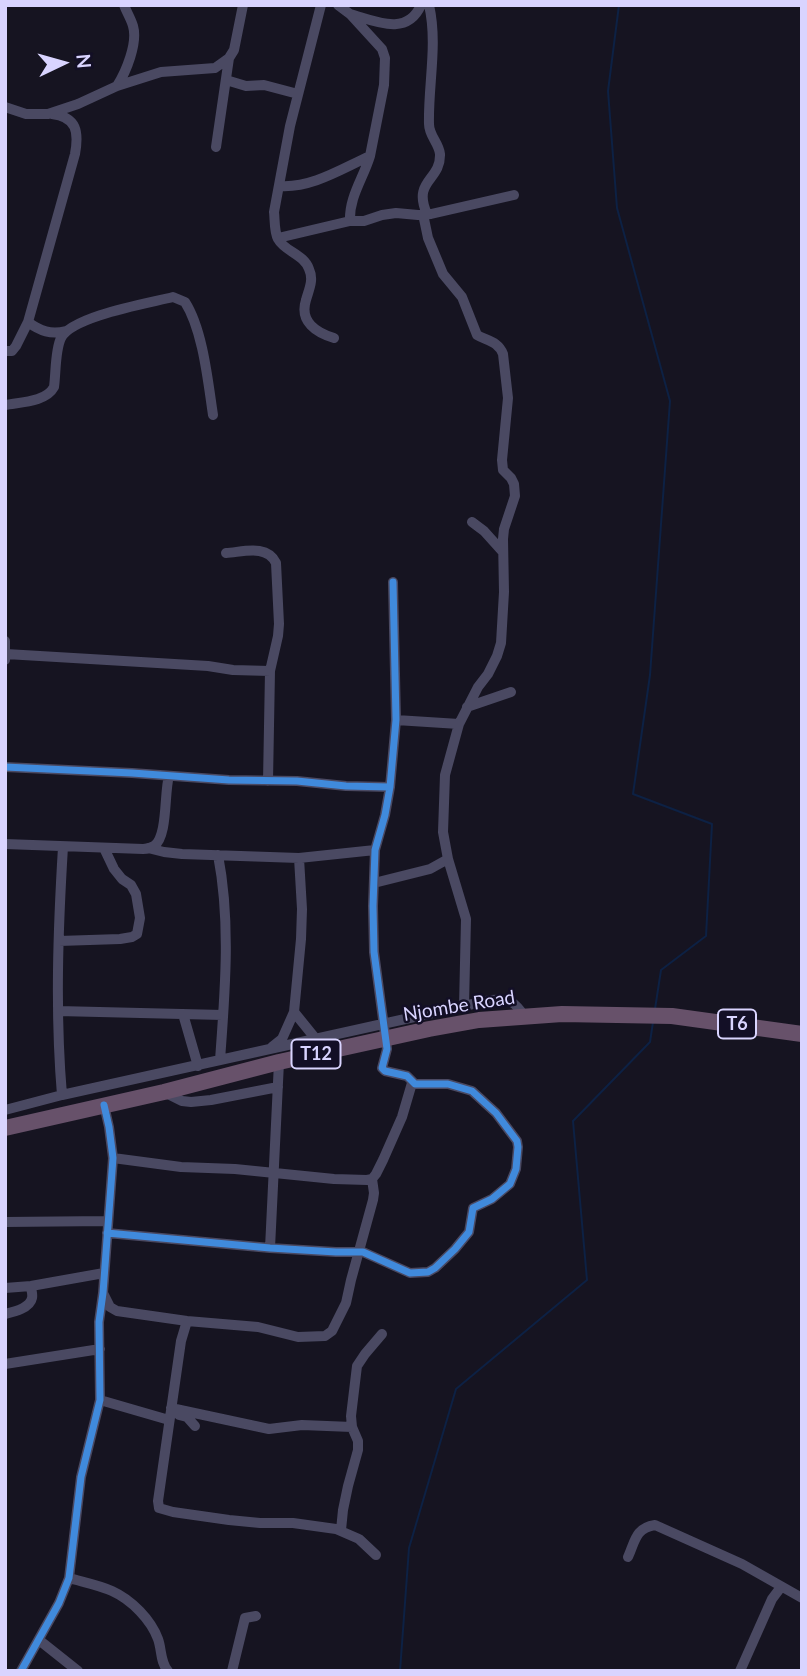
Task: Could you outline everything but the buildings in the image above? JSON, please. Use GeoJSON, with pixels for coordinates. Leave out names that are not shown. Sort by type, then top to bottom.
{"type":"FeatureCollection","features":[{"type":"Feature","properties":{"kind":"highway","name":"Njombe Road"},"geometry":{"type":"LineString","coordinates":[[5,1128],[164,1091],[275,1055],[384,1032],[478,1020],[562,1014],[672,1016],[802,1034]]}},
{"type":"Feature","properties":{"kind":"street"},"geometry":{"type":"LineString","coordinates":[[117,86],[126,69],[135,34],[124,5]]}},
{"type":"Feature","properties":{"kind":"street"},"geometry":{"type":"LineString","coordinates":[[48,114],[117,86],[162,72],[208,70],[221,64],[234,50],[243,5]]}},
{"type":"Feature","properties":{"kind":"street"},"geometry":{"type":"LineString","coordinates":[[321,5],[290,126],[274,212],[278,238],[284,246],[301,257],[310,271],[312,282],[304,309],[308,321],[312,328],[334,338]]}},
{"type":"Feature","properties":{"kind":"street"},"geometry":{"type":"LineString","coordinates":[[338,5],[350,14],[382,49],[385,58],[384,85],[370,156],[349,208],[350,221]]}},
{"type":"Feature","properties":{"kind":"street"},"geometry":{"type":"LineString","coordinates":[[350,14],[380,24],[395,25],[416,16],[421,5]]}},
{"type":"Feature","properties":{"kind":"street"},"geometry":{"type":"LineString","coordinates":[[429,5],[432,39],[429,127],[440,154],[437,167],[423,192],[428,238],[443,274],[463,297],[477,335],[491,341],[503,354],[508,398],[502,460],[503,470],[514,484],[515,496],[504,529],[501,643],[488,674],[478,687],[459,724],[444,775],[443,832],[447,859],[466,919],[464,1006]]}},
{"type":"Feature","properties":{"kind":"street"},"geometry":{"type":"LineString","coordinates":[[216,147],[229,58]]}},
{"type":"Feature","properties":{"kind":"street"},"geometry":{"type":"LineString","coordinates":[[226,80],[246,86],[264,85],[298,94]]}},
{"type":"Feature","properties":{"kind":"street"},"geometry":{"type":"LineString","coordinates":[[5,107],[26,114],[48,114],[67,118],[73,122],[77,143],[28,322],[16,346],[12,351],[5,351]]}},
{"type":"Feature","properties":{"kind":"street"},"geometry":{"type":"LineString","coordinates":[[280,186],[306,184],[370,156]]}},
{"type":"Feature","properties":{"kind":"street"},"geometry":{"type":"LineString","coordinates":[[278,238],[382,215],[425,214],[514,195]]}},
{"type":"Feature","properties":{"kind":"street"},"geometry":{"type":"LineString","coordinates":[[28,322],[51,334],[66,331],[99,316],[173,297],[185,302],[202,352],[213,415]]}},
{"type":"Feature","properties":{"kind":"street"},"geometry":{"type":"LineString","coordinates":[[5,405],[51,393],[59,346],[66,331]]}},
{"type":"Feature","properties":{"kind":"street"},"geometry":{"type":"LineString","coordinates":[[472,522],[502,551]]}},
{"type":"Feature","properties":{"kind":"street"},"geometry":{"type":"LineString","coordinates":[[226,553],[260,550],[269,554],[276,563],[279,624],[270,671],[268,780]]}},
{"type":"Feature","properties":{"kind":"street"},"geometry":{"type":"LineString","coordinates":[[107,1233],[270,1248],[359,1252],[371,1254],[410,1273],[428,1272],[467,1236],[473,1208],[492,1199],[510,1184],[516,1169],[517,1141],[489,1104],[472,1091],[454,1085],[420,1086],[412,1083],[407,1076],[385,1071],[383,1068],[387,1049],[373,930],[375,850],[390,787],[396,720],[393,582]]}},
{"type":"Feature","properties":{"kind":"street"},"geometry":{"type":"LineString","coordinates":[[5,640],[5,660]]}},
{"type":"Feature","properties":{"kind":"street"},"geometry":{"type":"LineString","coordinates":[[6,654],[270,671]]}},
{"type":"Feature","properties":{"kind":"street"},"geometry":{"type":"LineString","coordinates":[[467,707],[511,692]]}},
{"type":"Feature","properties":{"kind":"street"},"geometry":{"type":"LineString","coordinates":[[396,720],[459,724]]}},
{"type":"Feature","properties":{"kind":"street"},"geometry":{"type":"LineString","coordinates":[[5,767],[390,787]]}},
{"type":"Feature","properties":{"kind":"street"},"geometry":{"type":"LineString","coordinates":[[148,848],[159,840],[162,830],[169,776]]}},
{"type":"Feature","properties":{"kind":"street"},"geometry":{"type":"LineString","coordinates":[[5,844],[148,848],[164,852],[299,858],[375,850]]}},
{"type":"Feature","properties":{"kind":"street"},"geometry":{"type":"LineString","coordinates":[[62,1095],[58,1011],[60,898],[64,847]]}},
{"type":"Feature","properties":{"kind":"street"},"geometry":{"type":"LineString","coordinates":[[59,941],[120,939],[132,937],[136,933],[140,918],[136,894],[114,869],[104,848]]}},
{"type":"Feature","properties":{"kind":"street"},"geometry":{"type":"LineString","coordinates":[[218,855],[225,902],[220,1060]]}},
{"type":"Feature","properties":{"kind":"street"},"geometry":{"type":"LineString","coordinates":[[270,1248],[278,1087],[275,1055],[294,1012],[301,929],[299,858]]}},
{"type":"Feature","properties":{"kind":"street"},"geometry":{"type":"LineString","coordinates":[[374,883],[430,869],[447,859]]}},
{"type":"Feature","properties":{"kind":"street"},"geometry":{"type":"LineString","coordinates":[[5,1110],[220,1060],[275,1055],[315,1038],[384,1032],[491,1000],[512,1001],[525,1017]]}},
{"type":"Feature","properties":{"kind":"street"},"geometry":{"type":"LineString","coordinates":[[58,1011],[223,1015]]}},
{"type":"Feature","properties":{"kind":"street"},"geometry":{"type":"LineString","coordinates":[[294,1012],[315,1038]]}},
{"type":"Feature","properties":{"kind":"street"},"geometry":{"type":"LineString","coordinates":[[183,1014],[198,1066]]}},
{"type":"Feature","properties":{"kind":"street"},"geometry":{"type":"LineString","coordinates":[[113,1158],[181,1167],[235,1168],[334,1179],[372,1179],[402,1116],[412,1083]]}},
{"type":"Feature","properties":{"kind":"street"},"geometry":{"type":"LineString","coordinates":[[164,1091],[182,1101],[191,1102],[278,1087]]}},
{"type":"Feature","properties":{"kind":"street"},"geometry":{"type":"LineString","coordinates":[[21,1671],[59,1603],[69,1578],[81,1477],[100,1400],[99,1322],[113,1158],[104,1105]]}},
{"type":"Feature","properties":{"kind":"street"},"geometry":{"type":"LineString","coordinates":[[103,1293],[113,1310],[187,1321],[258,1327],[298,1337],[325,1336],[332,1331],[346,1303],[373,1200],[372,1179]]}},
{"type":"Feature","properties":{"kind":"street"},"geometry":{"type":"LineString","coordinates":[[5,1222],[108,1221]]}},
{"type":"Feature","properties":{"kind":"street"},"geometry":{"type":"LineString","coordinates":[[5,1288],[104,1273]]}},
{"type":"Feature","properties":{"kind":"street"},"geometry":{"type":"LineString","coordinates":[[5,1314],[21,1309],[31,1302],[31,1286]]}},
{"type":"Feature","properties":{"kind":"street"},"geometry":{"type":"LineString","coordinates":[[187,1321],[181,1341],[159,1508],[229,1520],[293,1523],[341,1530],[359,1539],[376,1555]]}},
{"type":"Feature","properties":{"kind":"street"},"geometry":{"type":"LineString","coordinates":[[341,1530],[348,1486],[358,1450],[357,1436],[352,1427],[357,1366],[382,1334]]}},
{"type":"Feature","properties":{"kind":"street"},"geometry":{"type":"LineString","coordinates":[[5,1364],[100,1349]]}},
{"type":"Feature","properties":{"kind":"street"},"geometry":{"type":"LineString","coordinates":[[100,1400],[170,1415],[268,1429],[302,1425],[352,1427]]}},
{"type":"Feature","properties":{"kind":"street"},"geometry":{"type":"LineString","coordinates":[[170,1415],[187,1417],[195,1426]]}},
{"type":"Feature","properties":{"kind":"street"},"geometry":{"type":"LineString","coordinates":[[628,1557],[639,1532],[654,1525],[742,1564],[802,1598]]}},
{"type":"Feature","properties":{"kind":"street"},"geometry":{"type":"LineString","coordinates":[[69,1578],[111,1590],[144,1615],[161,1646],[163,1669]]}},
{"type":"Feature","properties":{"kind":"street"},"geometry":{"type":"LineString","coordinates":[[740,1671],[780,1587]]}},
{"type":"Feature","properties":{"kind":"street"},"geometry":{"type":"LineString","coordinates":[[232,1671],[245,1618],[256,1616]]}},
{"type":"Feature","properties":{"kind":"street"},"geometry":{"type":"LineString","coordinates":[[39,1640],[78,1671]]}},
{"type":"Feature","properties":{"kind":"waterway"},"geometry":{"type":"LineString","coordinates":[[619,5],[608,91],[617,208],[670,401],[650,675],[633,794],[712,824],[706,936],[661,970],[655,1009]]}},
{"type":"Feature","properties":{"kind":"waterway"},"geometry":{"type":"LineString","coordinates":[[400,1671],[409,1548],[456,1389],[587,1280],[573,1121],[650,1042],[653,1022]]}},
{"type":"Feature","properties":{"kind":"cycle path"},"geometry":{"type":"LineString","coordinates":[[107,1233],[270,1248],[363,1252],[410,1273],[428,1272],[455,1249],[469,1232],[473,1208],[492,1199],[510,1184],[516,1169],[517,1141],[496,1113],[472,1091],[448,1084],[415,1084],[407,1076],[382,1068],[387,1049],[374,952],[373,906],[375,850],[390,787],[396,720],[393,582]]}},
{"type":"Feature","properties":{"kind":"cycle path"},"geometry":{"type":"LineString","coordinates":[[5,767],[390,787]]}},
{"type":"Feature","properties":{"kind":"cycle path"},"geometry":{"type":"LineString","coordinates":[[21,1671],[59,1603],[69,1578],[81,1477],[100,1400],[99,1322],[113,1158],[104,1105]]}}]}
